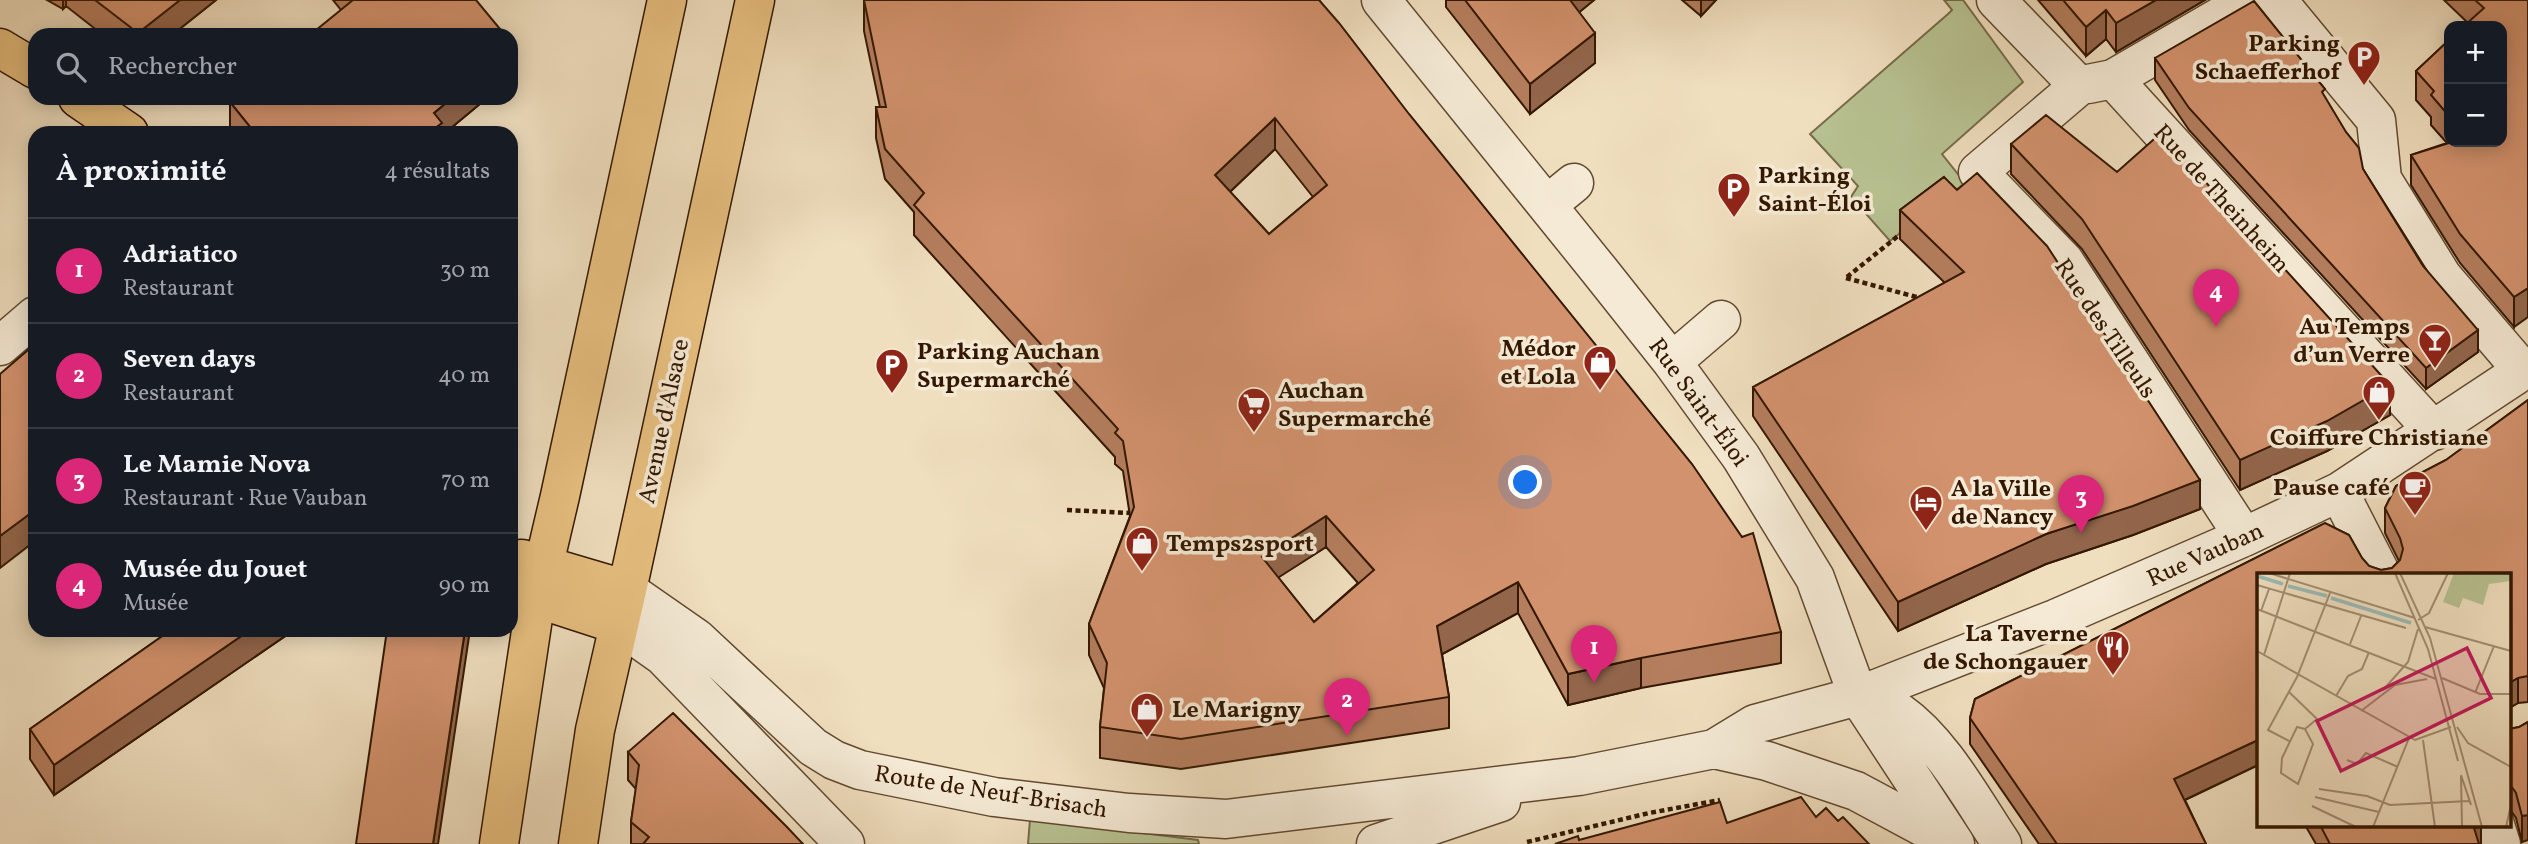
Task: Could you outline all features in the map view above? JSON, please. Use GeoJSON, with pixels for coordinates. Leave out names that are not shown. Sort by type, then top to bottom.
{"type":"FeatureCollection","features":[{"type":"Feature","properties":{"kind":"main road"},"geometry":{"type":"LineString","coordinates":[[499,844],[526,570],[667,0]]}},
{"type":"Feature","properties":{"kind":"main road","name":"Avenue d'Alsace"},"geometry":{"type":"LineString","coordinates":[[578,844],[595,730],[755,0]]}},
{"type":"Feature","properties":{"kind":"main road"},"geometry":{"type":"LineString","coordinates":[[0,48],[28,65]]}},
{"type":"Feature","properties":{"kind":"main road"},"geometry":{"type":"LineString","coordinates":[[88,105],[119,126]]}},
{"type":"Feature","properties":{"kind":"main road","name":"Route de Neuf-Brisach"},"geometry":{"type":"LineString","coordinates":[[526,570],[623,608]]}},
{"type":"Feature","properties":{"kind":"street","name":"Rue Saint-Éloi"},"geometry":{"type":"LineString","coordinates":[[1382,0],[1561,194],[1672,362],[1741,457],[1815,578],[1858,696],[1955,844]]}},
{"type":"Feature","properties":{"kind":"street","name":"Rue de Theinheim"},"geometry":{"type":"LineString","coordinates":[[1996,0],[2176,148],[2434,431]]}},
{"type":"Feature","properties":{"kind":"street"},"geometry":{"type":"LineString","coordinates":[[2096,83],[2249,0]]}},
{"type":"Feature","properties":{"kind":"street"},"geometry":{"type":"LineString","coordinates":[[2277,0],[2376,120],[2382,179],[2442,276],[2526,369]]}},
{"type":"Feature","properties":{"kind":"street","name":"Rue des Tilleuls"},"geometry":{"type":"LineString","coordinates":[[2096,83],[1978,173],[2064,261],[2244,537]]}},
{"type":"Feature","properties":{"kind":"street"},"geometry":{"type":"LineString","coordinates":[[1672,362],[1721,320]]}},
{"type":"Feature","properties":{"kind":"street"},"geometry":{"type":"LineString","coordinates":[[0,346],[28,322]]}},
{"type":"Feature","properties":{"kind":"street","name":"Rue Vauban"},"geometry":{"type":"LineString","coordinates":[[1858,696],[2055,619],[2244,537],[2339,492],[2526,369]]}},
{"type":"Feature","properties":{"kind":"street"},"geometry":{"type":"LineString","coordinates":[[2339,492],[2380,573]]}},
{"type":"Feature","properties":{"kind":"street","name":"Route de Neuf-Brisach"},"geometry":{"type":"LineString","coordinates":[[623,608],[696,638],[813,747],[834,760],[860,770],[994,797],[1129,813],[1226,819],[1579,776],[1714,749],[1755,724],[1858,696]]}},
{"type":"Feature","properties":{"kind":"street","name":"Route de Neuf-Brisach"},"geometry":{"type":"LineString","coordinates":[[623,608],[663,656],[845,844]]}},
{"type":"Feature","properties":{"kind":"street"},"geometry":{"type":"LineString","coordinates":[[1767,761],[1820,728],[1858,696],[1898,712],[1915,726],[1943,757],[2002,844]]}},
{"type":"Feature","properties":{"kind":"street","name":"Route de Neuf-Brisach"},"geometry":{"type":"LineString","coordinates":[[1714,749],[1767,761],[1856,791],[1955,844]]}},
{"type":"Feature","properties":{"kind":"street","name":"Route de Neuf-Brisach"},"geometry":{"type":"LineString","coordinates":[[1376,844],[1579,776]]}},
{"type":"Feature","properties":{"kind":"street"},"geometry":{"type":"LineString","coordinates":[[2495,826],[2501,844]]}},
{"type":"Feature","properties":{"kind":"path"},"geometry":{"type":"LineString","coordinates":[[1907,229],[1846,278],[1933,302]]}},
{"type":"Feature","properties":{"kind":"path"},"geometry":{"type":"LineString","coordinates":[[1067,510],[1130,513]]}},
{"type":"Feature","properties":{"kind":"path"},"geometry":{"type":"LineString","coordinates":[[1520,844],[1649,813],[1724,799]]}},
{"type":"Feature","properties":{"kind":"green space"},"geometry":{"type":"Polygon","coordinates":[[[1944,0],[1963,0],[2023,82],[1942,154],[1965,183],[1890,241],[1851,197],[1858,186],[1810,134],[1952,10],[1944,0]]]}},
{"type":"Feature","properties":{"kind":"green space"},"geometry":{"type":"Polygon","coordinates":[[[1030,819],[1198,840],[1199,844],[1028,844],[1030,819]]]}},
{"type":"Feature","properties":{"kind":"building"},"geometry":{"type":"Polygon","coordinates":[[[95,0],[180,0],[144,28],[131,28],[95,0]]]}},
{"type":"Feature","properties":{"kind":"building"},"geometry":{"type":"Polygon","coordinates":[[[353,0],[476,0],[499,28],[319,28],[353,0]]]}},
{"type":"Feature","properties":{"kind":"building"},"geometry":{"type":"Polygon","coordinates":[[[864,0],[1319,0],[1692,464],[1742,537],[1753,533],[1781,632],[1568,674],[1518,582],[1437,626],[1449,697],[1181,739],[1100,727],[1107,663],[1089,624],[1134,507],[1123,441],[1115,433],[1118,429],[914,205],[924,193],[885,149],[876,107],[886,107],[864,0]],[[1275,118],[1215,175],[1269,234],[1327,185],[1275,118]],[[1326,516],[1262,557],[1314,622],[1374,570],[1326,516]]]}},
{"type":"Feature","properties":{"kind":"building"},"geometry":{"type":"Polygon","coordinates":[[[1465,0],[1570,0],[1595,33],[1530,84],[1465,0]]]}},
{"type":"Feature","properties":{"kind":"building"},"geometry":{"type":"Polygon","coordinates":[[[2063,0],[2156,0],[2116,23],[2106,10],[2086,27],[2063,0]]]}},
{"type":"Feature","properties":{"kind":"building"},"geometry":{"type":"Polygon","coordinates":[[[2475,0],[2528,0],[2528,288],[2514,297],[2460,234],[2411,155],[2444,145],[2444,147],[2507,147],[2507,21],[2470,21],[2484,8],[2475,0]]]}},
{"type":"Feature","properties":{"kind":"building"},"geometry":{"type":"Polygon","coordinates":[[[2254,1],[2325,89],[2322,92],[2359,148],[2363,169],[2423,266],[2478,330],[2426,368],[2189,108],[2155,58],[2254,1]]]}},
{"type":"Feature","properties":{"kind":"building"},"geometry":{"type":"Polygon","coordinates":[[[2444,45],[2444,110],[2431,95],[2434,91],[2416,71],[2444,45]]]}},
{"type":"Feature","properties":{"kind":"building"},"geometry":{"type":"Polygon","coordinates":[[[232,105],[444,105],[434,113],[442,123],[438,126],[249,126],[232,105]]]}},
{"type":"Feature","properties":{"kind":"building"},"geometry":{"type":"Polygon","coordinates":[[[2046,115],[2117,172],[2161,133],[2390,385],[2327,421],[2240,460],[2082,219],[2011,144],[2046,115]]]}},
{"type":"Feature","properties":{"kind":"building"},"geometry":{"type":"Polygon","coordinates":[[[1977,173],[2047,246],[2200,480],[2133,506],[2046,534],[1898,602],[1753,387],[1964,272],[1900,210],[1944,177],[1957,190],[1977,173]]]}},
{"type":"Feature","properties":{"kind":"building"},"geometry":{"type":"Polygon","coordinates":[[[28,350],[28,515],[0,536],[0,374],[28,350]]]}},
{"type":"Feature","properties":{"kind":"building"},"geometry":{"type":"Polygon","coordinates":[[[2528,400],[2528,676],[2510,682],[2510,573],[2257,573],[2257,740],[2174,779],[2206,844],[2057,844],[1970,718],[1975,699],[2325,523],[2349,535],[2369,566],[2381,570],[2392,568],[2400,560],[2403,549],[2385,508],[2396,486],[2446,460],[2528,400]]]}},
{"type":"Feature","properties":{"kind":"building"},"geometry":{"type":"Polygon","coordinates":[[[161,637],[240,637],[54,765],[30,729],[161,637]]]}},
{"type":"Feature","properties":{"kind":"building"},"geometry":{"type":"Polygon","coordinates":[[[386,637],[464,637],[433,844],[356,844],[386,637]]]}},
{"type":"Feature","properties":{"kind":"building"},"geometry":{"type":"Polygon","coordinates":[[[673,713],[803,844],[643,844],[649,837],[631,822],[639,765],[628,752],[673,713]]]}},
{"type":"Feature","properties":{"kind":"building"},"geometry":{"type":"Polygon","coordinates":[[[2528,722],[2528,815],[2522,816],[2516,793],[2510,784],[2510,729],[2528,722]]]}},
{"type":"Feature","properties":{"kind":"building"},"geometry":{"type":"Polygon","coordinates":[[[1801,797],[1816,817],[1826,808],[1838,821],[1843,817],[1869,844],[1555,844],[1720,802],[1727,823],[1801,797]]]}},
{"type":"Feature","properties":{"kind":"building"},"geometry":{"type":"Polygon","coordinates":[[[2321,826],[2481,826],[2474,828],[2479,844],[2330,844],[2321,826]]]}},
{"type":"Feature","properties":{"kind":"place","name":"Parking Schaefferhof"},"geometry":{"type":"Point","coordinates":[2364,87]}},
{"type":"Feature","properties":{"kind":"place","name":"Parking Saint-Éloi"},"geometry":{"type":"Point","coordinates":[1734,219]}},
{"type":"Feature","properties":{"kind":"place","name":"Musée du Jouet"},"geometry":{"type":"Point","coordinates":[2216,327]}},
{"type":"Feature","properties":{"kind":"place","name":"Au Temps d’un Verre"},"geometry":{"type":"Point","coordinates":[2435,370]}},
{"type":"Feature","properties":{"kind":"place","name":"Médor et Lola"},"geometry":{"type":"Point","coordinates":[1600,392]}},
{"type":"Feature","properties":{"kind":"place","name":"Parking Auchan Supermarché"},"geometry":{"type":"Point","coordinates":[892,395]}},
{"type":"Feature","properties":{"kind":"place","name":"Coiffure Christiane"},"geometry":{"type":"Point","coordinates":[2379,422]}},
{"type":"Feature","properties":{"kind":"place","name":"Auchan Supermarché"},"geometry":{"type":"Point","coordinates":[1254,434]}},
{"type":"Feature","properties":{"kind":"place","name":"Pause café"},"geometry":{"type":"Point","coordinates":[2415,517]}},
{"type":"Feature","properties":{"kind":"place","name":"A la Ville de Nancy"},"geometry":{"type":"Point","coordinates":[1926,532]}},
{"type":"Feature","properties":{"kind":"place","name":"Le Mamie Nova"},"geometry":{"type":"Point","coordinates":[2081,533]}},
{"type":"Feature","properties":{"kind":"place","name":"Temps2sport"},"geometry":{"type":"Point","coordinates":[1142,573]}},
{"type":"Feature","properties":{"kind":"place","name":"La Taverne de Schongauer"},"geometry":{"type":"Point","coordinates":[2113,677]}},
{"type":"Feature","properties":{"kind":"place","name":"Adriatico"},"geometry":{"type":"Point","coordinates":[1594,683]}},
{"type":"Feature","properties":{"kind":"place","name":"Seven days"},"geometry":{"type":"Point","coordinates":[1347,736]}},
{"type":"Feature","properties":{"kind":"place","name":"Le Marigny"},"geometry":{"type":"Point","coordinates":[1147,739]}}]}
